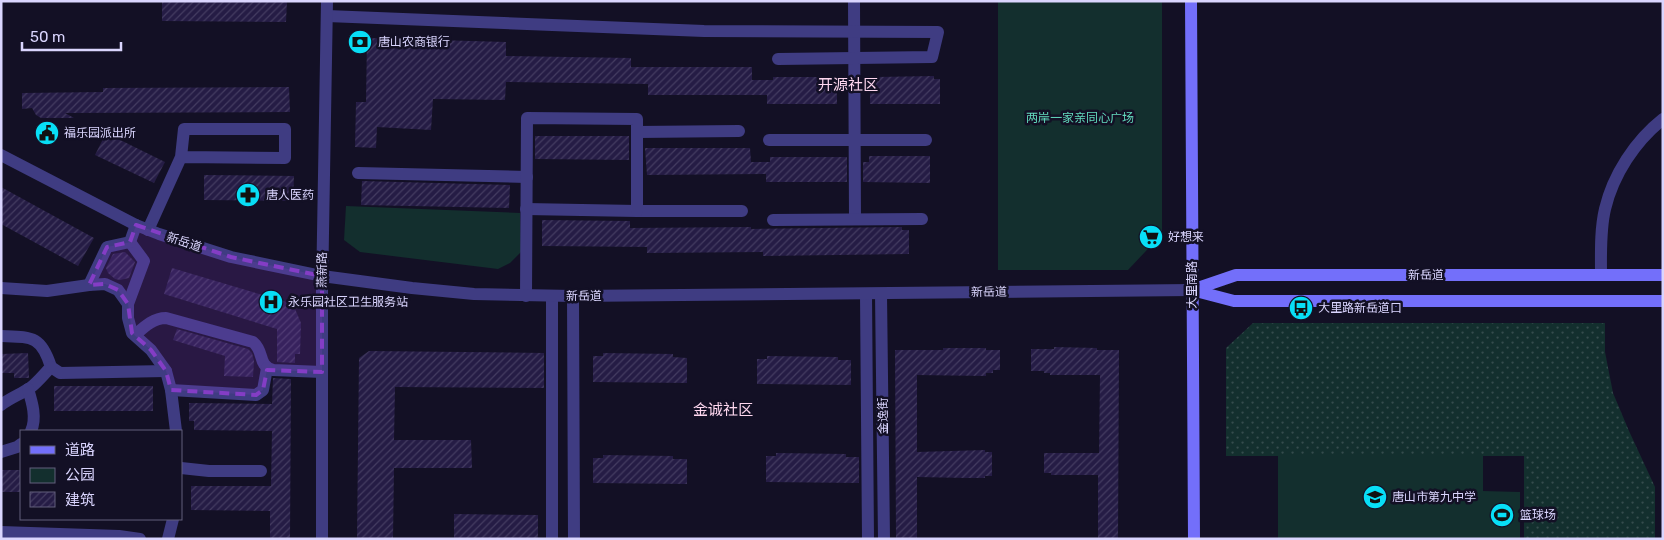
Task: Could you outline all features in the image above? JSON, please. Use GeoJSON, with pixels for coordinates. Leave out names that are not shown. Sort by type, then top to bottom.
{"type":"FeatureCollection","features":[{"type":"Feature","properties":{"kind":"main road","name":"大里南路"},"geometry":{"type":"LineString","coordinates":[[1191,1],[1194,539]]}},
{"type":"Feature","properties":{"kind":"main road","name":"新岳道"},"geometry":{"type":"LineString","coordinates":[[1192,290],[1236,275],[1663,275]]}},
{"type":"Feature","properties":{"kind":"main road","name":"新岳道"},"geometry":{"type":"LineString","coordinates":[[1192,290],[1234,301],[1663,301]]}},
{"type":"Feature","properties":{"kind":"street","name":"燕新路"},"geometry":{"type":"LineString","coordinates":[[322,539],[322,276],[327,1]]}},
{"type":"Feature","properties":{"kind":"street"},"geometry":{"type":"LineString","coordinates":[[854,1],[855,219]]}},
{"type":"Feature","properties":{"kind":"street"},"geometry":{"type":"LineString","coordinates":[[327,16],[704,31],[938,32],[932,57],[778,59]]}},
{"type":"Feature","properties":{"kind":"street"},"geometry":{"type":"LineString","coordinates":[[526,296],[527,118],[637,119],[637,211]]}},
{"type":"Feature","properties":{"kind":"street"},"geometry":{"type":"LineString","coordinates":[[1601,275],[1605,209],[1615,181],[1633,149],[1663,119]]}},
{"type":"Feature","properties":{"kind":"street"},"geometry":{"type":"LineString","coordinates":[[89,285],[106,247],[130,242],[142,227],[181,157],[184,129],[285,129],[284,158],[181,157]]}},
{"type":"Feature","properties":{"kind":"street"},"geometry":{"type":"LineString","coordinates":[[637,132],[739,131]]}},
{"type":"Feature","properties":{"kind":"street"},"geometry":{"type":"LineString","coordinates":[[769,140],[926,140]]}},
{"type":"Feature","properties":{"kind":"street","name":"新岳道"},"geometry":{"type":"LineString","coordinates":[[1,155],[142,227],[231,257],[322,276],[412,288],[474,294],[526,296],[1192,290]]}},
{"type":"Feature","properties":{"kind":"street"},"geometry":{"type":"LineString","coordinates":[[358,173],[527,176]]}},
{"type":"Feature","properties":{"kind":"street"},"geometry":{"type":"LineString","coordinates":[[526,209],[742,211]]}},
{"type":"Feature","properties":{"kind":"street"},"geometry":{"type":"LineString","coordinates":[[773,220],[922,219]]}},
{"type":"Feature","properties":{"kind":"street"},"geometry":{"type":"LineString","coordinates":[[130,242],[144,261],[128,304],[128,318],[132,333],[151,350],[166,371],[171,390],[176,430]]}},
{"type":"Feature","properties":{"kind":"street"},"geometry":{"type":"LineString","coordinates":[[1,288],[47,290],[104,284],[118,290],[128,304]]}},
{"type":"Feature","properties":{"kind":"street"},"geometry":{"type":"LineString","coordinates":[[866,294],[868,539]]}},
{"type":"Feature","properties":{"kind":"street","name":"金逸街"},"geometry":{"type":"LineString","coordinates":[[882,294],[884,539]]}},
{"type":"Feature","properties":{"kind":"street"},"geometry":{"type":"LineString","coordinates":[[552,296],[552,539]]}},
{"type":"Feature","properties":{"kind":"street"},"geometry":{"type":"LineString","coordinates":[[573,296],[574,539]]}},
{"type":"Feature","properties":{"kind":"street"},"geometry":{"type":"LineString","coordinates":[[135,336],[147,325],[159,318],[166,318],[253,342],[257,346],[263,364],[267,368],[273,370],[322,372]]}},
{"type":"Feature","properties":{"kind":"street"},"geometry":{"type":"LineString","coordinates":[[1,336],[27,337],[38,342],[47,355],[51,367],[60,373],[166,371]]}},
{"type":"Feature","properties":{"kind":"street"},"geometry":{"type":"LineString","coordinates":[[1,405],[28,389],[51,367]]}},
{"type":"Feature","properties":{"kind":"street"},"geometry":{"type":"LineString","coordinates":[[171,390],[256,395],[263,390],[267,368]]}},
{"type":"Feature","properties":{"kind":"street"},"geometry":{"type":"LineString","coordinates":[[28,389],[34,413],[32,430]]}},
{"type":"Feature","properties":{"kind":"street"},"geometry":{"type":"LineString","coordinates":[[1,452],[20,446]]}},
{"type":"Feature","properties":{"kind":"street"},"geometry":{"type":"LineString","coordinates":[[182,468],[209,471],[261,471]]}},
{"type":"Feature","properties":{"kind":"street"},"geometry":{"type":"LineString","coordinates":[[168,539],[173,520]]}},
{"type":"Feature","properties":{"kind":"street"},"geometry":{"type":"LineString","coordinates":[[1,532],[119,536],[140,539]]}},
{"type":"Feature","properties":{"kind":"highlighted area"},"geometry":{"type":"Polygon","coordinates":[[[136,225],[231,257],[322,276],[322,372],[267,370],[263,390],[256,395],[171,390],[166,371],[151,350],[132,333],[128,304],[118,290],[105,284],[89,285],[107,247],[130,242],[136,225]]]}},
{"type":"Feature","properties":{"kind":"green space","name":"两岸一家亲同心广场"},"geometry":{"type":"Polygon","coordinates":[[[998,1],[1162,1],[1162,234],[1128,270],[998,270],[998,1]]]}},
{"type":"Feature","properties":{"kind":"green space"},"geometry":{"type":"Polygon","coordinates":[[[346,206],[520,213],[521,252],[510,263],[498,269],[360,252],[344,240],[346,206]]]}},
{"type":"Feature","properties":{"kind":"green space"},"geometry":{"type":"Polygon","coordinates":[[[1253,323],[1605,323],[1605,352],[1613,393],[1655,487],[1655,539],[1524,539],[1524,456],[1226,456],[1226,348],[1253,323]]]}},
{"type":"Feature","properties":{"kind":"green space","name":"唐山市第九中学"},"geometry":{"type":"Polygon","coordinates":[[[1278,456],[1483,456],[1483,491],[1520,492],[1520,539],[1278,539],[1278,456]]]}},
{"type":"Feature","properties":{"kind":"building"},"geometry":{"type":"Polygon","coordinates":[[[162,1],[287,1],[286,22],[162,21],[162,1]]]}},
{"type":"Feature","properties":{"kind":"building"},"geometry":{"type":"Polygon","coordinates":[[[367,38],[506,42],[506,56],[631,58],[631,67],[752,67],[752,80],[773,80],[773,77],[831,77],[831,79],[837,79],[837,104],[767,104],[767,95],[648,95],[648,84],[506,82],[505,100],[433,99],[431,130],[377,127],[376,148],[355,147],[356,102],[366,102],[367,38]]]}},
{"type":"Feature","properties":{"kind":"building"},"geometry":{"type":"Polygon","coordinates":[[[934,76],[934,79],[940,79],[940,104],[870,104],[870,79],[876,79],[876,77],[934,76]]]}},
{"type":"Feature","properties":{"kind":"building"},"geometry":{"type":"Polygon","coordinates":[[[289,87],[290,112],[65,113],[74,118],[41,118],[36,115],[32,108],[22,109],[22,93],[103,92],[103,88],[289,87]]]}},
{"type":"Feature","properties":{"kind":"building"},"geometry":{"type":"Polygon","coordinates":[[[106,133],[165,162],[154,183],[95,155],[106,133]]]}},
{"type":"Feature","properties":{"kind":"building"},"geometry":{"type":"Polygon","coordinates":[[[535,136],[629,136],[629,160],[535,159],[535,136]]]}},
{"type":"Feature","properties":{"kind":"building"},"geometry":{"type":"Polygon","coordinates":[[[645,148],[750,148],[751,162],[770,162],[770,157],[847,157],[847,182],[766,182],[766,174],[647,175],[645,148]]]}},
{"type":"Feature","properties":{"kind":"building"},"geometry":{"type":"Polygon","coordinates":[[[869,156],[930,156],[930,183],[863,182],[863,162],[869,162],[869,156]]]}},
{"type":"Feature","properties":{"kind":"building"},"geometry":{"type":"Polygon","coordinates":[[[204,175],[294,176],[293,201],[204,200],[204,175]]]}},
{"type":"Feature","properties":{"kind":"building"},"geometry":{"type":"Polygon","coordinates":[[[362,181],[510,185],[509,208],[361,205],[362,181]]]}},
{"type":"Feature","properties":{"kind":"building"},"geometry":{"type":"Polygon","coordinates":[[[1,187],[94,238],[78,266],[1,224],[1,187]]]}},
{"type":"Feature","properties":{"kind":"building"},"geometry":{"type":"Polygon","coordinates":[[[542,220],[630,221],[630,228],[902,227],[902,230],[909,230],[909,254],[763,256],[763,252],[647,253],[647,247],[542,246],[542,220]]]}},
{"type":"Feature","properties":{"kind":"building"},"geometry":{"type":"Polygon","coordinates":[[[125,252],[135,262],[129,278],[115,279],[108,273],[106,268],[113,254],[125,252]]]}},
{"type":"Feature","properties":{"kind":"building"},"geometry":{"type":"Polygon","coordinates":[[[172,268],[293,304],[301,323],[300,354],[295,354],[295,363],[277,362],[277,329],[164,294],[172,268]]]}},
{"type":"Feature","properties":{"kind":"building"},"geometry":{"type":"Polygon","coordinates":[[[177,329],[248,349],[252,353],[254,361],[253,377],[224,376],[225,356],[173,340],[177,329]]]}},
{"type":"Feature","properties":{"kind":"building"},"geometry":{"type":"Polygon","coordinates":[[[1054,347],[1119,350],[1118,539],[1098,539],[1098,475],[1051,475],[1051,473],[1044,473],[1044,453],[1099,453],[1100,375],[1050,375],[1050,373],[1044,373],[1044,371],[1031,371],[1031,349],[1054,349],[1054,347]]]}},
{"type":"Feature","properties":{"kind":"building"},"geometry":{"type":"Polygon","coordinates":[[[943,348],[986,348],[986,350],[1000,350],[1000,370],[986,373],[986,376],[917,375],[917,452],[985,450],[985,452],[992,452],[992,476],[985,476],[985,478],[917,477],[917,539],[896,539],[895,350],[943,350],[943,348]]]}},
{"type":"Feature","properties":{"kind":"building"},"geometry":{"type":"Polygon","coordinates":[[[369,351],[544,353],[544,388],[395,387],[394,440],[471,440],[472,468],[394,468],[393,539],[357,539],[359,358],[369,351]]]}},
{"type":"Feature","properties":{"kind":"building"},"geometry":{"type":"Polygon","coordinates":[[[28,353],[29,378],[14,378],[14,373],[1,373],[1,354],[28,353]]]}},
{"type":"Feature","properties":{"kind":"building"},"geometry":{"type":"Polygon","coordinates":[[[603,353],[673,354],[673,357],[687,358],[687,383],[593,382],[593,356],[603,356],[603,353]]]}},
{"type":"Feature","properties":{"kind":"building"},"geometry":{"type":"Polygon","coordinates":[[[767,356],[838,357],[838,360],[851,360],[851,385],[757,384],[757,359],[767,359],[767,356]]]}},
{"type":"Feature","properties":{"kind":"building"},"geometry":{"type":"Polygon","coordinates":[[[273,378],[291,379],[290,539],[270,539],[270,511],[191,510],[191,486],[271,486],[272,431],[194,430],[194,421],[189,421],[189,403],[272,404],[273,378]]]}},
{"type":"Feature","properties":{"kind":"building"},"geometry":{"type":"Polygon","coordinates":[[[54,386],[153,386],[153,411],[54,411],[54,386]]]}},
{"type":"Feature","properties":{"kind":"building"},"geometry":{"type":"Polygon","coordinates":[[[776,453],[846,454],[846,457],[859,457],[859,483],[766,482],[766,456],[776,456],[776,453]]]}},
{"type":"Feature","properties":{"kind":"building"},"geometry":{"type":"Polygon","coordinates":[[[603,455],[673,456],[673,459],[687,459],[687,484],[593,483],[593,458],[603,458],[603,455]]]}},
{"type":"Feature","properties":{"kind":"building"},"geometry":{"type":"Polygon","coordinates":[[[2,470],[20,470],[20,492],[2,492],[2,470]]]}},
{"type":"Feature","properties":{"kind":"building"},"geometry":{"type":"Polygon","coordinates":[[[454,514],[538,515],[538,539],[454,539],[454,514]]]}},
{"type":"Feature","properties":{"kind":"place","name":"唐山农商银行"},"geometry":{"type":"Point","coordinates":[360,42]}},
{"type":"Feature","properties":{"kind":"place","name":"福乐园派出所"},"geometry":{"type":"Point","coordinates":[47,133]}},
{"type":"Feature","properties":{"kind":"place","name":"唐人医药"},"geometry":{"type":"Point","coordinates":[248,195]}},
{"type":"Feature","properties":{"kind":"place","name":"好想来"},"geometry":{"type":"Point","coordinates":[1151,237]}},
{"type":"Feature","properties":{"kind":"place","name":"永乐园社区卫生服务站"},"geometry":{"type":"Point","coordinates":[271,302]}},
{"type":"Feature","properties":{"kind":"place","name":"大里路新岳道口"},"geometry":{"type":"Point","coordinates":[1301,308]}},
{"type":"Feature","properties":{"kind":"place","name":"唐山市第九中学"},"geometry":{"type":"Point","coordinates":[1375,497]}},
{"type":"Feature","properties":{"kind":"place","name":"篮球场"},"geometry":{"type":"Point","coordinates":[1502,515]}},
{"type":"Feature","properties":{"kind":"district","name":"开源社区"},"geometry":{"type":"Point","coordinates":[848,85]}},
{"type":"Feature","properties":{"kind":"district","name":"金诚社区"},"geometry":{"type":"Point","coordinates":[723,410]}}]}
